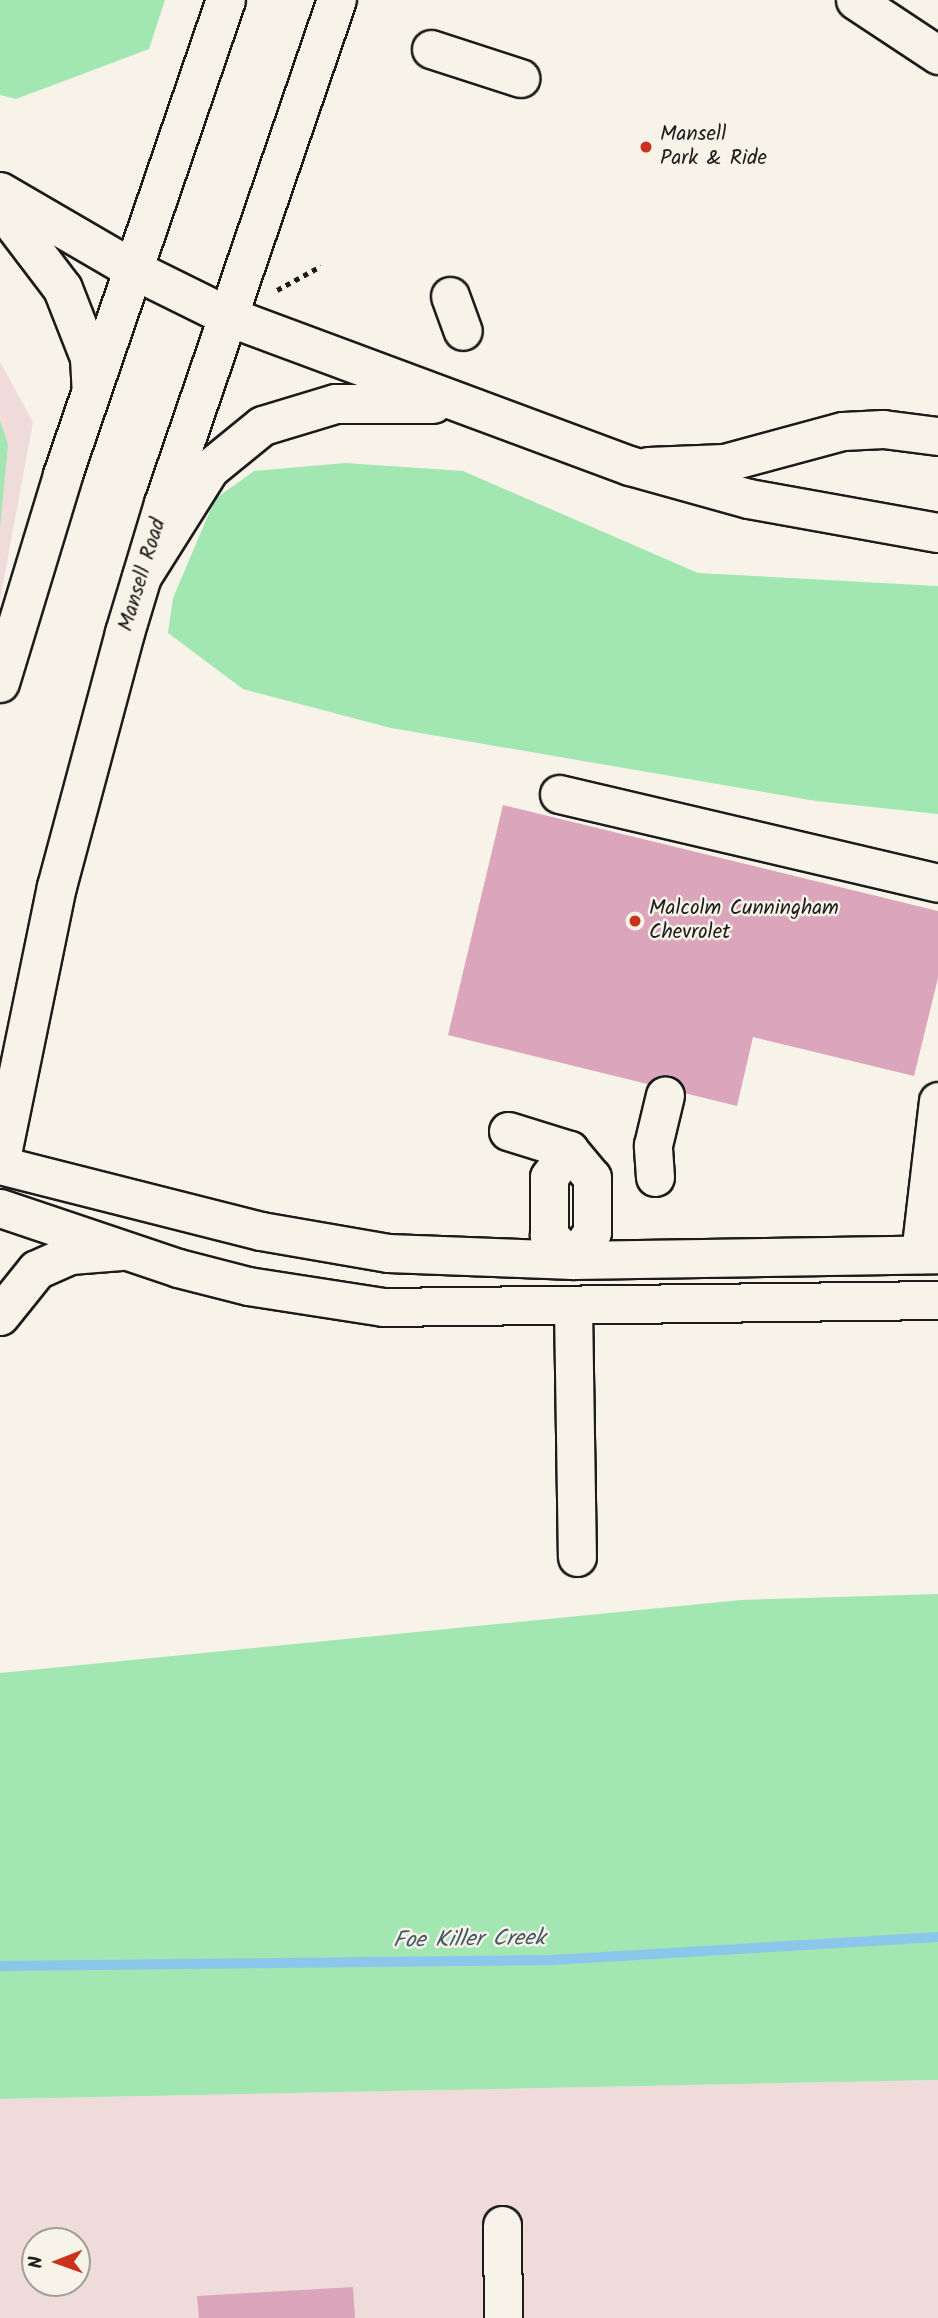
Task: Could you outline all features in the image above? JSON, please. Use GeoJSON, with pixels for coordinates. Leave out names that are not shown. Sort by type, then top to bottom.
{"type":"FeatureCollection","features":[{"type":"Feature","properties":{"kind":"main road"},"geometry":{"type":"LineString","coordinates":[[0,683],[92,391],[226,0]]}},
{"type":"Feature","properties":{"kind":"main road","name":"Mansell Road"},"geometry":{"type":"LineString","coordinates":[[0,1164],[57,887],[142,577],[337,0]]}},
{"type":"Feature","properties":{"kind":"main road"},"geometry":{"type":"LineString","coordinates":[[0,192],[134,270],[229,317],[630,466],[749,499],[938,533]]}},
{"type":"Feature","properties":{"kind":"main road"},"geometry":{"type":"LineString","coordinates":[[0,206],[63,289],[90,358],[92,391]]}},
{"type":"Feature","properties":{"kind":"main road"},"geometry":{"type":"LineString","coordinates":[[142,577],[210,469],[263,426],[337,404],[466,405]]}},
{"type":"Feature","properties":{"kind":"main road"},"geometry":{"type":"LineString","coordinates":[[0,1316],[37,1270],[71,1255],[121,1251]]}},
{"type":"Feature","properties":{"kind":"street"},"geometry":{"type":"LineString","coordinates":[[855,0],[938,55]]}},
{"type":"Feature","properties":{"kind":"street"},"geometry":{"type":"LineString","coordinates":[[431,49],[520,78]]}},
{"type":"Feature","properties":{"kind":"street"},"geometry":{"type":"LineString","coordinates":[[450,296],[463,331]]}},
{"type":"Feature","properties":{"kind":"street"},"geometry":{"type":"LineString","coordinates":[[630,466],[724,463],[843,431],[883,429],[938,436]]}},
{"type":"Feature","properties":{"kind":"street"},"geometry":{"type":"LineString","coordinates":[[559,794],[938,883]]}},
{"type":"Feature","properties":{"kind":"street"},"geometry":{"type":"LineString","coordinates":[[654,1177],[653,1145],[665,1095]]}},
{"type":"Feature","properties":{"kind":"street"},"geometry":{"type":"LineString","coordinates":[[0,1164],[323,1244],[387,1253],[573,1260],[929,1254],[938,1101]]}},
{"type":"Feature","properties":{"kind":"street"},"geometry":{"type":"LineString","coordinates":[[508,1131],[569,1150],[549,1177],[549,1235],[573,1260]]}},
{"type":"Feature","properties":{"kind":"street"},"geometry":{"type":"LineString","coordinates":[[0,1208],[121,1251],[248,1286],[383,1307],[573,1307],[938,1300]]}},
{"type":"Feature","properties":{"kind":"street"},"geometry":{"type":"LineString","coordinates":[[573,1307],[577,1557]]}},
{"type":"Feature","properties":{"kind":"street"},"geometry":{"type":"LineString","coordinates":[[502,2225],[503,2318]]}},
{"type":"Feature","properties":{"kind":"path"},"geometry":{"type":"LineString","coordinates":[[276,291],[321,266]]}},
{"type":"Feature","properties":{"kind":"shaded area"},"geometry":{"type":"Polygon","coordinates":[[[0,362],[33,422],[0,600],[0,362]]]}},
{"type":"Feature","properties":{"kind":"shaded area"},"geometry":{"type":"Polygon","coordinates":[[[938,2080],[938,2318],[0,2318],[0,2099],[938,2080]]]}},
{"type":"Feature","properties":{"kind":"green space"},"geometry":{"type":"Polygon","coordinates":[[[0,0],[165,0],[149,49],[16,99],[0,95],[0,0]]]}},
{"type":"Feature","properties":{"kind":"green space"},"geometry":{"type":"Polygon","coordinates":[[[0,421],[8,444],[0,528],[0,421]]]}},
{"type":"Feature","properties":{"kind":"green space"},"geometry":{"type":"Polygon","coordinates":[[[345,463],[463,471],[698,573],[938,586],[938,814],[816,801],[391,728],[243,689],[168,633],[173,598],[215,499],[254,471],[345,463]]]}},
{"type":"Feature","properties":{"kind":"green space"},"geometry":{"type":"Polygon","coordinates":[[[938,1594],[938,2080],[0,2099],[0,1673],[741,1600],[938,1594]]]}},
{"type":"Feature","properties":{"kind":"building"},"geometry":{"type":"Polygon","coordinates":[[[503,805],[938,911],[938,978],[914,1076],[753,1037],[737,1106],[448,1035],[503,805]]]}},
{"type":"Feature","properties":{"kind":"building"},"geometry":{"type":"Polygon","coordinates":[[[353,2287],[355,2318],[199,2318],[197,2296],[353,2287]]]}},
{"type":"Feature","properties":{"kind":"waterway","name":"Foe Killer Creek"},"geometry":{"type":"LineString","coordinates":[[0,1966],[552,1960],[938,1937]]}},
{"type":"Feature","properties":{"kind":"place","name":"Mansell Park & Ride"},"geometry":{"type":"Point","coordinates":[646,147]}},
{"type":"Feature","properties":{"kind":"place","name":"Malcolm Cunningham Chevrolet"},"geometry":{"type":"Point","coordinates":[635,921]}}]}
